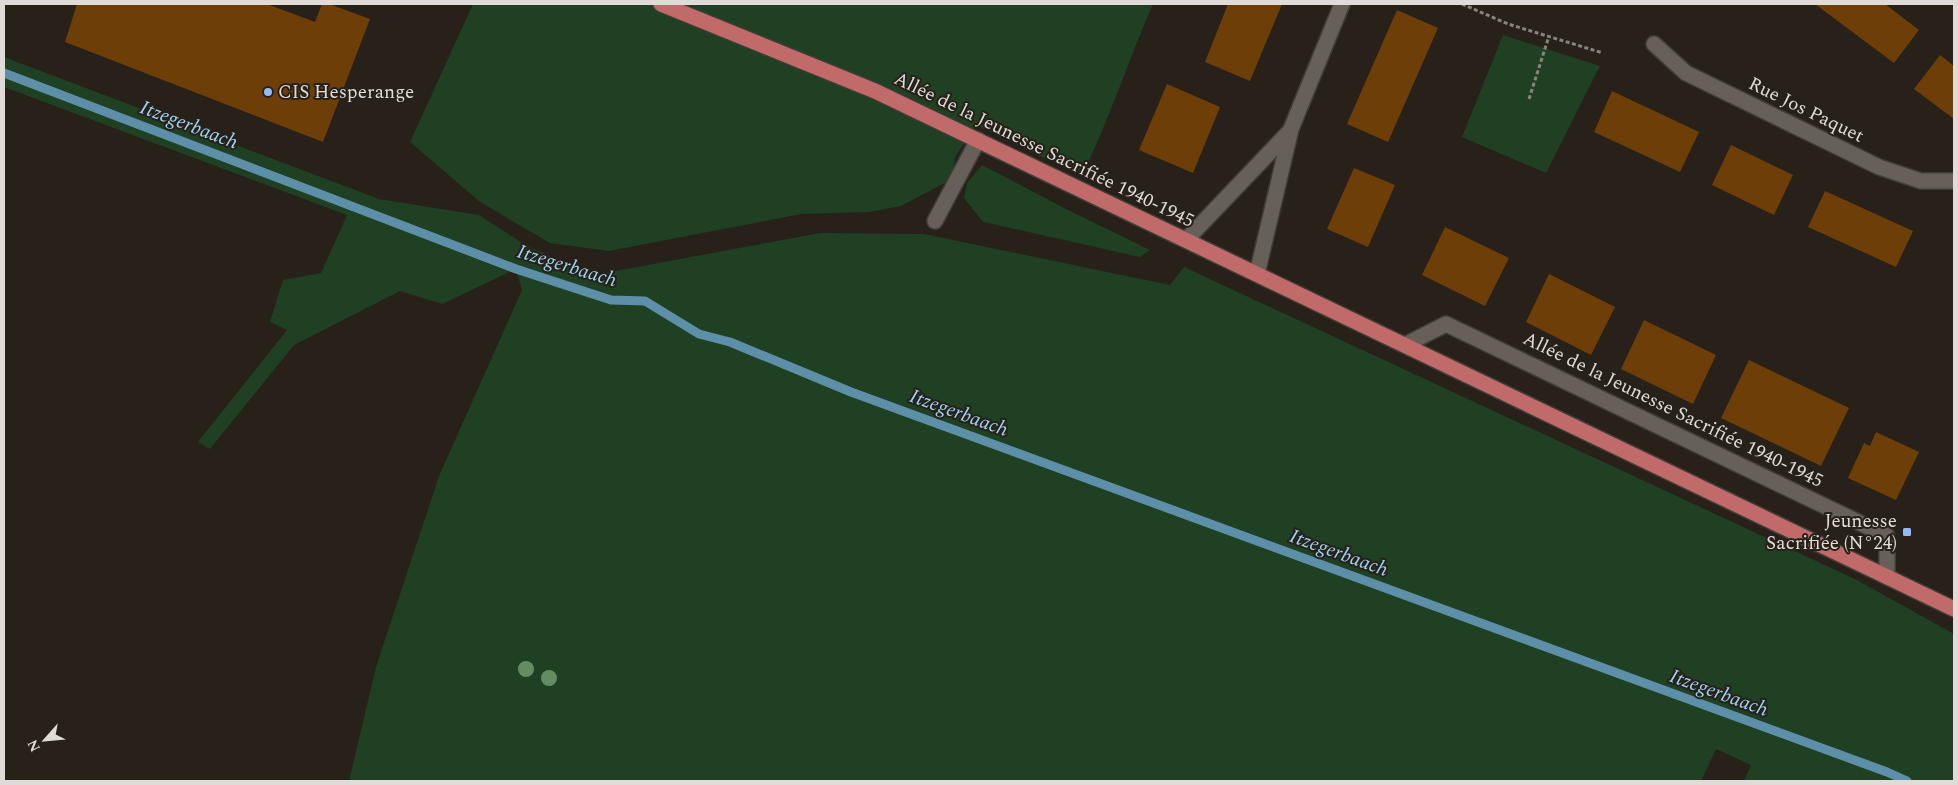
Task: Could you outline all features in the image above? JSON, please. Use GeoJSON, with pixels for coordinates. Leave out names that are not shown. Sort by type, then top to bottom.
{"type":"FeatureCollection","features":[{"type":"Feature","properties":{"kind":"main road","name":"Allée de la Jeunesse Sacrifiée 1940-1945"},"geometry":{"type":"LineString","coordinates":[[661,4],[875,91],[1954,609]]}},
{"type":"Feature","properties":{"kind":"street"},"geometry":{"type":"LineString","coordinates":[[1257,274],[1291,130],[1342,4]]}},
{"type":"Feature","properties":{"kind":"street","name":"Rue Jos Paquet"},"geometry":{"type":"LineString","coordinates":[[1654,44],[1686,73],[1879,168],[1921,181],[1954,181]]}},
{"type":"Feature","properties":{"kind":"street"},"geometry":{"type":"LineString","coordinates":[[1186,240],[1291,130]]}},
{"type":"Feature","properties":{"kind":"street"},"geometry":{"type":"LineString","coordinates":[[935,221],[978,140]]}},
{"type":"Feature","properties":{"kind":"street","name":"Allée de la Jeunesse Sacrifiée 1940-1945"},"geometry":{"type":"LineString","coordinates":[[1405,345],[1446,324],[1455,328],[1886,536],[1887,577]]}},
{"type":"Feature","properties":{"kind":"path"},"geometry":{"type":"LineString","coordinates":[[1462,4],[1508,24],[1603,53]]}},
{"type":"Feature","properties":{"kind":"path"},"geometry":{"type":"LineString","coordinates":[[1528,99],[1549,36]]}},
{"type":"Feature","properties":{"kind":"green space"},"geometry":{"type":"Polygon","coordinates":[[[473,4],[1153,4],[1101,134],[1082,176],[976,125],[955,157],[952,179],[901,206],[869,212],[801,214],[609,251],[550,243],[480,202],[410,142],[473,4]]]}},
{"type":"Feature","properties":{"kind":"green space"},"geometry":{"type":"Polygon","coordinates":[[[1503,35],[1600,66],[1546,173],[1462,137],[1503,35]]]}},
{"type":"Feature","properties":{"kind":"green space"},"geometry":{"type":"Polygon","coordinates":[[[4,57],[379,199],[479,215],[527,246],[594,275],[820,233],[924,234],[1170,285],[1184,267],[1855,579],[1954,634],[1954,781],[1744,781],[1751,765],[1716,749],[1701,781],[349,781],[376,667],[439,476],[522,290],[516,269],[442,304],[400,291],[294,345],[210,449],[198,442],[287,330],[270,322],[283,280],[321,273],[347,215],[4,87],[4,57]]]}},
{"type":"Feature","properties":{"kind":"green space"},"geometry":{"type":"Polygon","coordinates":[[[982,165],[1150,250],[1140,257],[983,222],[964,198],[967,183],[982,165]]]}},
{"type":"Feature","properties":{"kind":"building","name":"CIS Hesperange"},"geometry":{"type":"Polygon","coordinates":[[[77,4],[267,4],[315,22],[322,4],[329,4],[370,19],[323,142],[65,42],[77,4]]]}},
{"type":"Feature","properties":{"kind":"building"},"geometry":{"type":"Polygon","coordinates":[[[1228,4],[1282,4],[1250,81],[1205,62],[1228,4]]]}},
{"type":"Feature","properties":{"kind":"building"},"geometry":{"type":"Polygon","coordinates":[[[1815,4],[1885,4],[1919,30],[1894,63],[1815,4]]]}},
{"type":"Feature","properties":{"kind":"building"},"geometry":{"type":"Polygon","coordinates":[[[1397,10],[1438,28],[1388,142],[1347,124],[1397,10]]]}},
{"type":"Feature","properties":{"kind":"building"},"geometry":{"type":"Polygon","coordinates":[[[1940,55],[1954,66],[1954,119],[1914,89],[1940,55]]]}},
{"type":"Feature","properties":{"kind":"building"},"geometry":{"type":"Polygon","coordinates":[[[1167,84],[1220,107],[1193,173],[1139,150],[1167,84]]]}},
{"type":"Feature","properties":{"kind":"building"},"geometry":{"type":"Polygon","coordinates":[[[1612,91],[1699,132],[1680,172],[1594,132],[1612,91]]]}},
{"type":"Feature","properties":{"kind":"building"},"geometry":{"type":"Polygon","coordinates":[[[1731,145],[1793,175],[1774,215],[1712,185],[1731,145]]]}},
{"type":"Feature","properties":{"kind":"building"},"geometry":{"type":"Polygon","coordinates":[[[1354,168],[1395,185],[1368,247],[1327,229],[1354,168]]]}},
{"type":"Feature","properties":{"kind":"building"},"geometry":{"type":"Polygon","coordinates":[[[1825,191],[1913,231],[1896,267],[1808,227],[1825,191]]]}},
{"type":"Feature","properties":{"kind":"building"},"geometry":{"type":"Polygon","coordinates":[[[1445,227],[1509,258],[1485,306],[1422,275],[1445,227]]]}},
{"type":"Feature","properties":{"kind":"building"},"geometry":{"type":"Polygon","coordinates":[[[1549,274],[1615,307],[1591,355],[1526,322],[1549,274]]]}},
{"type":"Feature","properties":{"kind":"building"},"geometry":{"type":"Polygon","coordinates":[[[1644,320],[1716,355],[1693,404],[1621,369],[1644,320]]]}},
{"type":"Feature","properties":{"kind":"building"},"geometry":{"type":"Polygon","coordinates":[[[1749,360],[1849,408],[1821,466],[1721,418],[1749,360]]]}},
{"type":"Feature","properties":{"kind":"building"},"geometry":{"type":"Polygon","coordinates":[[[1876,432],[1919,452],[1896,500],[1848,478],[1864,443],[1870,446],[1876,432]]]}},
{"type":"Feature","properties":{"kind":"waterway","name":"Itzegerbaach"},"geometry":{"type":"LineString","coordinates":[[4,73],[516,269],[611,300],[645,301],[699,334],[730,342],[851,392],[1887,772],[1907,781]]}},
{"type":"Feature","properties":{"kind":"place","name":"CIS Hesperange"},"geometry":{"type":"Point","coordinates":[268,92]}},
{"type":"Feature","properties":{"kind":"place","name":"Jeunesse Sacrifiée (N°24)"},"geometry":{"type":"Point","coordinates":[1907,532]}}]}
